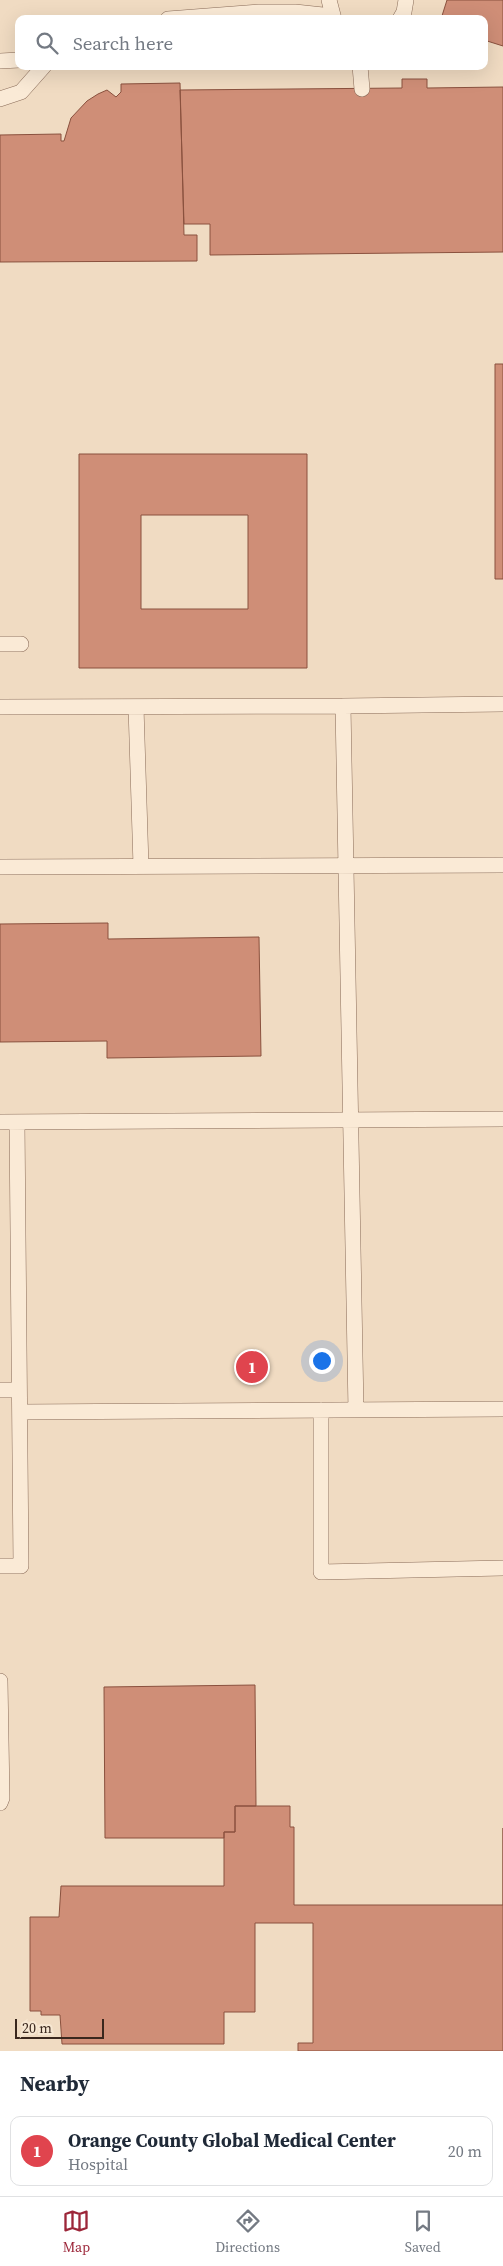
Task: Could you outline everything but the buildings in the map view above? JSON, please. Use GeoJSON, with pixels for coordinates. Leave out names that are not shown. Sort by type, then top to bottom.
{"type":"FeatureCollection","features":[{"type":"Feature","properties":{"kind":"lane"},"geometry":{"type":"LineString","coordinates":[[328,0],[332,15]]}},
{"type":"Feature","properties":{"kind":"lane"},"geometry":{"type":"LineString","coordinates":[[402,15],[406,0]]}},
{"type":"Feature","properties":{"kind":"lane"},"geometry":{"type":"LineString","coordinates":[[220,15],[295,12],[318,15]]}},
{"type":"Feature","properties":{"kind":"lane"},"geometry":{"type":"LineString","coordinates":[[0,61],[15,60]]}},
{"type":"Feature","properties":{"kind":"lane"},"geometry":{"type":"LineString","coordinates":[[0,99],[21,92],[40,70]]}},
{"type":"Feature","properties":{"kind":"lane"},"geometry":{"type":"LineString","coordinates":[[360,70],[362,88]]}},
{"type":"Feature","properties":{"kind":"lane"},"geometry":{"type":"LineString","coordinates":[[0,644],[21,644]]}},
{"type":"Feature","properties":{"kind":"lane"},"geometry":{"type":"LineString","coordinates":[[0,707],[503,704]]}},
{"type":"Feature","properties":{"kind":"lane"},"geometry":{"type":"LineString","coordinates":[[136,706],[141,866]]}},
{"type":"Feature","properties":{"kind":"lane"},"geometry":{"type":"LineString","coordinates":[[343,706],[356,1410]]}},
{"type":"Feature","properties":{"kind":"lane"},"geometry":{"type":"LineString","coordinates":[[0,867],[503,865]]}},
{"type":"Feature","properties":{"kind":"lane"},"geometry":{"type":"LineString","coordinates":[[0,1122],[503,1119]]}},
{"type":"Feature","properties":{"kind":"lane"},"geometry":{"type":"LineString","coordinates":[[0,1566],[21,1566],[17,1122]]}},
{"type":"Feature","properties":{"kind":"lane"},"geometry":{"type":"LineString","coordinates":[[0,1390],[19,1390]]}},
{"type":"Feature","properties":{"kind":"lane"},"geometry":{"type":"LineString","coordinates":[[20,1412],[503,1409]]}},
{"type":"Feature","properties":{"kind":"lane"},"geometry":{"type":"LineString","coordinates":[[321,1410],[321,1572],[503,1568]]}},
{"type":"Feature","properties":{"kind":"lane"},"geometry":{"type":"LineString","coordinates":[[0,1681],[2,1798],[0,1803]]}},
{"type":"Feature","properties":{"kind":"place","name":"Orange County Global Medical Center"},"geometry":{"type":"Point","coordinates":[252,1367]}}]}
